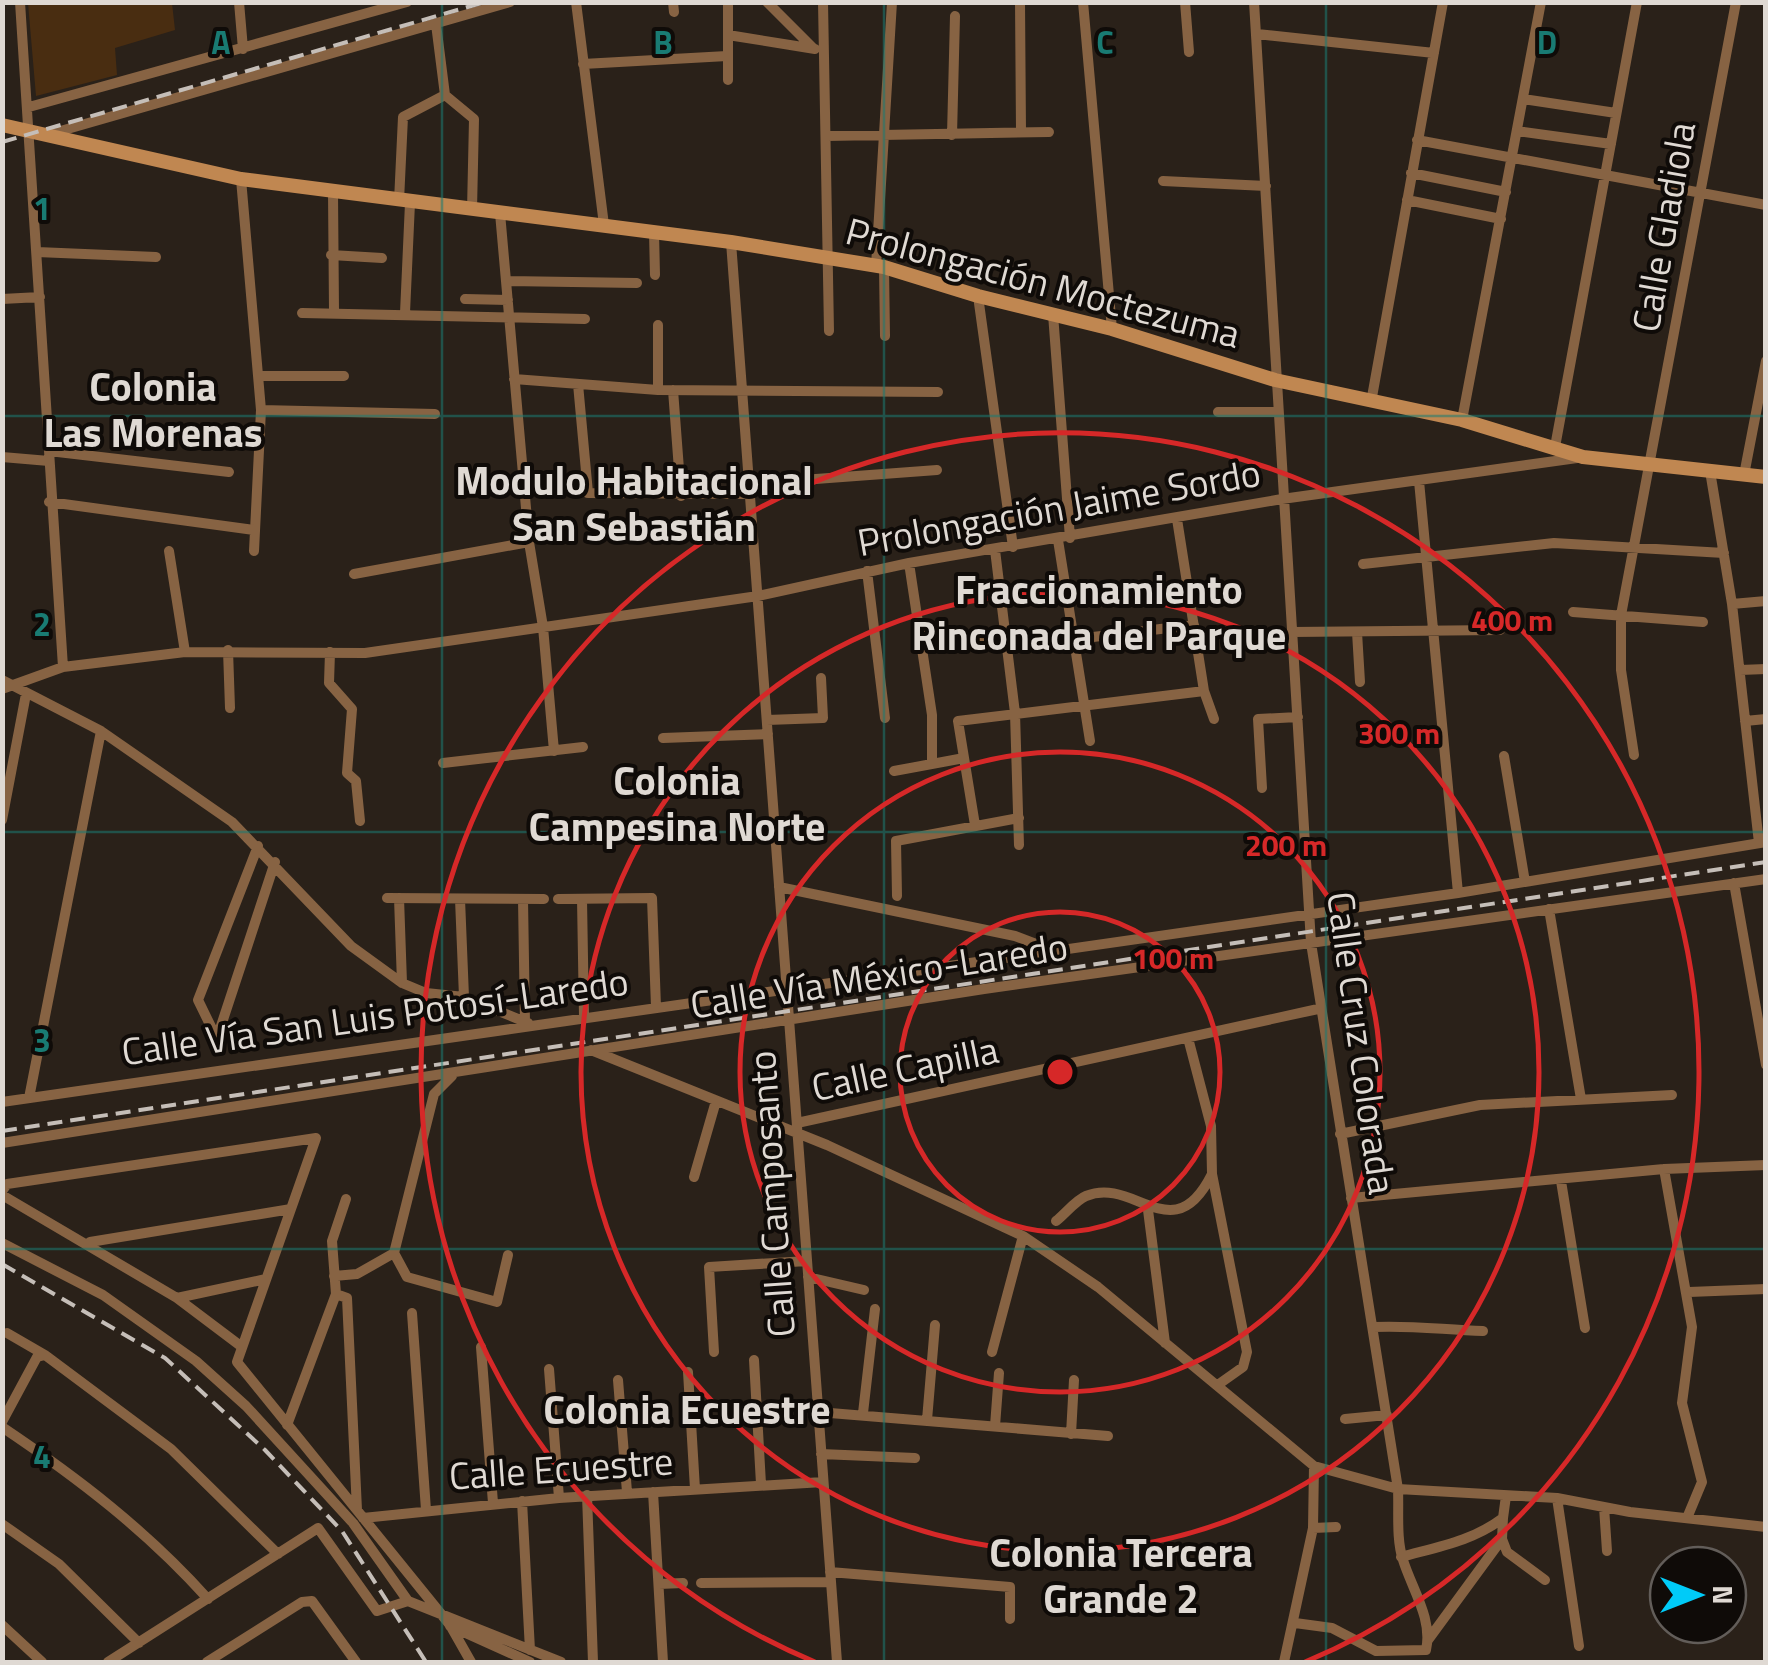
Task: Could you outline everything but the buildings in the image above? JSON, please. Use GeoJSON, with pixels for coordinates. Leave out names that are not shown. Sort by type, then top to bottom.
{"type":"FeatureCollection","features":[{"type":"Feature","properties":{"kind":"main road","name":"Prolongación Moctezuma"},"geometry":{"type":"LineString","coordinates":[[6,127],[241,179],[731,242],[880,266],[978,296],[1112,329],[1275,380],[1462,420],[1583,457],[1766,477]]}},
{"type":"Feature","properties":{"kind":"street"},"geometry":{"type":"LineString","coordinates":[[20,2],[62,667]]}},
{"type":"Feature","properties":{"kind":"street"},"geometry":{"type":"LineString","coordinates":[[239,2],[243,50]]}},
{"type":"Feature","properties":{"kind":"street"},"geometry":{"type":"LineString","coordinates":[[29,106],[407,2]]}},
{"type":"Feature","properties":{"kind":"street"},"geometry":{"type":"LineString","coordinates":[[49,134],[510,2]]}},
{"type":"Feature","properties":{"kind":"street"},"geometry":{"type":"LineString","coordinates":[[576,2],[604,225]]}},
{"type":"Feature","properties":{"kind":"street"},"geometry":{"type":"LineString","coordinates":[[728,2],[728,80]]}},
{"type":"Feature","properties":{"kind":"street"},"geometry":{"type":"LineString","coordinates":[[767,2],[820,52]]}},
{"type":"Feature","properties":{"kind":"street"},"geometry":{"type":"LineString","coordinates":[[824,2],[820,52],[827,136],[829,332]]}},
{"type":"Feature","properties":{"kind":"street"},"geometry":{"type":"LineString","coordinates":[[885,336],[880,266],[892,2]]}},
{"type":"Feature","properties":{"kind":"street"},"geometry":{"type":"LineString","coordinates":[[1020,2],[1020,132]]}},
{"type":"Feature","properties":{"kind":"street"},"geometry":{"type":"LineString","coordinates":[[1083,2],[1112,329]]}},
{"type":"Feature","properties":{"kind":"street"},"geometry":{"type":"LineString","coordinates":[[1185,2],[1189,52]]}},
{"type":"Feature","properties":{"kind":"street","name":"Calle Cruz Colorada"},"geometry":{"type":"LineString","coordinates":[[1254,2],[1276,412],[1318,1010],[1387,1414],[1398,1489],[1401,1556],[1424,1612],[1427,1645]]}},
{"type":"Feature","properties":{"kind":"street"},"geometry":{"type":"LineString","coordinates":[[1372,398],[1443,2]]}},
{"type":"Feature","properties":{"kind":"street"},"geometry":{"type":"LineString","coordinates":[[1462,420],[1541,2]]}},
{"type":"Feature","properties":{"kind":"street"},"geometry":{"type":"LineString","coordinates":[[1556,448],[1636,2]]}},
{"type":"Feature","properties":{"kind":"street","name":"Calle Gladiola"},"geometry":{"type":"LineString","coordinates":[[1634,755],[1620,670],[1621,615],[1736,2]]}},
{"type":"Feature","properties":{"kind":"street"},"geometry":{"type":"LineString","coordinates":[[952,135],[955,16]]}},
{"type":"Feature","properties":{"kind":"street"},"geometry":{"type":"LineString","coordinates":[[436,24],[445,96],[474,119],[472,210]]}},
{"type":"Feature","properties":{"kind":"street"},"geometry":{"type":"LineString","coordinates":[[1257,34],[1434,53]]}},
{"type":"Feature","properties":{"kind":"street"},"geometry":{"type":"LineString","coordinates":[[728,35],[820,52]]}},
{"type":"Feature","properties":{"kind":"street"},"geometry":{"type":"LineString","coordinates":[[582,64],[728,56]]}},
{"type":"Feature","properties":{"kind":"street"},"geometry":{"type":"LineString","coordinates":[[405,313],[403,118],[445,96]]}},
{"type":"Feature","properties":{"kind":"street"},"geometry":{"type":"LineString","coordinates":[[1523,98],[1616,113]]}},
{"type":"Feature","properties":{"kind":"street"},"geometry":{"type":"LineString","coordinates":[[1517,131],[1611,144]]}},
{"type":"Feature","properties":{"kind":"street"},"geometry":{"type":"LineString","coordinates":[[827,136],[1049,132]]}},
{"type":"Feature","properties":{"kind":"street"},"geometry":{"type":"LineString","coordinates":[[1418,140],[1766,205]]}},
{"type":"Feature","properties":{"kind":"street"},"geometry":{"type":"LineString","coordinates":[[1412,172],[1506,192]]}},
{"type":"Feature","properties":{"kind":"street"},"geometry":{"type":"LineString","coordinates":[[241,179],[261,410],[254,551]]}},
{"type":"Feature","properties":{"kind":"street"},"geometry":{"type":"LineString","coordinates":[[1162,181],[1266,186]]}},
{"type":"Feature","properties":{"kind":"street"},"geometry":{"type":"LineString","coordinates":[[333,193],[334,310]]}},
{"type":"Feature","properties":{"kind":"street"},"geometry":{"type":"LineString","coordinates":[[1407,200],[1501,219]]}},
{"type":"Feature","properties":{"kind":"street"},"geometry":{"type":"LineString","coordinates":[[500,213],[529,542],[543,627],[554,752]]}},
{"type":"Feature","properties":{"kind":"street"},"geometry":{"type":"LineString","coordinates":[[654,232],[655,275]]}},
{"type":"Feature","properties":{"kind":"street","name":"Calle Camposanto"},"geometry":{"type":"LineString","coordinates":[[731,242],[837,1662]]}},
{"type":"Feature","properties":{"kind":"street"},"geometry":{"type":"LineString","coordinates":[[38,252],[156,257]]}},
{"type":"Feature","properties":{"kind":"street"},"geometry":{"type":"LineString","coordinates":[[331,255],[382,258]]}},
{"type":"Feature","properties":{"kind":"street"},"geometry":{"type":"LineString","coordinates":[[506,281],[638,283]]}},
{"type":"Feature","properties":{"kind":"street"},"geometry":{"type":"LineString","coordinates":[[978,296],[1013,546]]}},
{"type":"Feature","properties":{"kind":"street"},"geometry":{"type":"LineString","coordinates":[[2,300],[40,297]]}},
{"type":"Feature","properties":{"kind":"street"},"geometry":{"type":"LineString","coordinates":[[465,299],[508,300]]}},
{"type":"Feature","properties":{"kind":"street"},"geometry":{"type":"LineString","coordinates":[[302,312],[585,318]]}},
{"type":"Feature","properties":{"kind":"street"},"geometry":{"type":"LineString","coordinates":[[1052,314],[1069,601],[1090,741]]}},
{"type":"Feature","properties":{"kind":"street"},"geometry":{"type":"LineString","coordinates":[[658,325],[658,390]]}},
{"type":"Feature","properties":{"kind":"street"},"geometry":{"type":"LineString","coordinates":[[1744,475],[1766,361]]}},
{"type":"Feature","properties":{"kind":"street"},"geometry":{"type":"LineString","coordinates":[[259,376],[344,376]]}},
{"type":"Feature","properties":{"kind":"street"},"geometry":{"type":"LineString","coordinates":[[514,379],[658,390],[938,392]]}},
{"type":"Feature","properties":{"kind":"street"},"geometry":{"type":"LineString","coordinates":[[578,384],[588,493],[682,496],[937,470]]}},
{"type":"Feature","properties":{"kind":"street"},"geometry":{"type":"LineString","coordinates":[[673,390],[682,496]]}},
{"type":"Feature","properties":{"kind":"street"},"geometry":{"type":"LineString","coordinates":[[261,410],[435,414]]}},
{"type":"Feature","properties":{"kind":"street"},"geometry":{"type":"LineString","coordinates":[[1218,412],[1276,412]]}},
{"type":"Feature","properties":{"kind":"street"},"geometry":{"type":"LineString","coordinates":[[2,458],[49,456],[229,472]]}},
{"type":"Feature","properties":{"kind":"street","name":"Prolongación Jaime Sordo"},"geometry":{"type":"LineString","coordinates":[[8,688],[62,667],[228,650],[364,653],[758,596],[909,563],[1282,499],[1583,457]]}},
{"type":"Feature","properties":{"kind":"street"},"geometry":{"type":"LineString","coordinates":[[1710,470],[1732,604],[1762,842]]}},
{"type":"Feature","properties":{"kind":"street"},"geometry":{"type":"LineString","coordinates":[[1419,481],[1458,893]]}},
{"type":"Feature","properties":{"kind":"street"},"geometry":{"type":"LineString","coordinates":[[49,502],[254,530]]}},
{"type":"Feature","properties":{"kind":"street"},"geometry":{"type":"LineString","coordinates":[[1177,519],[1204,690],[1214,720]]}},
{"type":"Feature","properties":{"kind":"street"},"geometry":{"type":"LineString","coordinates":[[354,574],[529,542]]}},
{"type":"Feature","properties":{"kind":"street"},"geometry":{"type":"LineString","coordinates":[[1364,564],[1554,543],[1724,553]]}},
{"type":"Feature","properties":{"kind":"street"},"geometry":{"type":"LineString","coordinates":[[995,550],[1015,713],[1019,845]]}},
{"type":"Feature","properties":{"kind":"street"},"geometry":{"type":"LineString","coordinates":[[170,551],[185,652]]}},
{"type":"Feature","properties":{"kind":"street"},"geometry":{"type":"LineString","coordinates":[[909,563],[932,715],[932,764]]}},
{"type":"Feature","properties":{"kind":"street"},"geometry":{"type":"LineString","coordinates":[[867,572],[885,718]]}},
{"type":"Feature","properties":{"kind":"street"},"geometry":{"type":"LineString","coordinates":[[1069,601],[1186,586]]}},
{"type":"Feature","properties":{"kind":"street"},"geometry":{"type":"LineString","coordinates":[[1732,604],[1766,601]]}},
{"type":"Feature","properties":{"kind":"street"},"geometry":{"type":"LineString","coordinates":[[1572,612],[1703,622]]}},
{"type":"Feature","properties":{"kind":"street"},"geometry":{"type":"LineString","coordinates":[[1076,639],[1194,625]]}},
{"type":"Feature","properties":{"kind":"street"},"geometry":{"type":"LineString","coordinates":[[1292,632],[1500,630]]}},
{"type":"Feature","properties":{"kind":"street"},"geometry":{"type":"LineString","coordinates":[[1357,632],[1360,682]]}},
{"type":"Feature","properties":{"kind":"street"},"geometry":{"type":"LineString","coordinates":[[959,645],[1006,638]]}},
{"type":"Feature","properties":{"kind":"street"},"geometry":{"type":"LineString","coordinates":[[228,650],[230,708]]}},
{"type":"Feature","properties":{"kind":"street"},"geometry":{"type":"LineString","coordinates":[[330,652],[329,683],[352,708],[345,758],[347,773],[356,781],[360,821]]}},
{"type":"Feature","properties":{"kind":"street"},"geometry":{"type":"LineString","coordinates":[[1740,670],[1766,669]]}},
{"type":"Feature","properties":{"kind":"street"},"geometry":{"type":"LineString","coordinates":[[767,720],[823,718],[821,678]]}},
{"type":"Feature","properties":{"kind":"street"},"geometry":{"type":"LineString","coordinates":[[2,680],[8,688],[101,731],[232,822],[275,862],[351,946],[402,983],[426,993],[464,998],[528,1024],[523,899]]}},
{"type":"Feature","properties":{"kind":"street"},"geometry":{"type":"LineString","coordinates":[[975,825],[958,721],[1204,690]]}},
{"type":"Feature","properties":{"kind":"street"},"geometry":{"type":"LineString","coordinates":[[2,820],[26,694]]}},
{"type":"Feature","properties":{"kind":"street"},"geometry":{"type":"LineString","coordinates":[[1262,788],[1258,719],[1298,716]]}},
{"type":"Feature","properties":{"kind":"street"},"geometry":{"type":"LineString","coordinates":[[1746,721],[1766,718]]}},
{"type":"Feature","properties":{"kind":"street"},"geometry":{"type":"LineString","coordinates":[[29,1098],[101,731]]}},
{"type":"Feature","properties":{"kind":"street"},"geometry":{"type":"LineString","coordinates":[[662,738],[768,734]]}},
{"type":"Feature","properties":{"kind":"street"},"geometry":{"type":"LineString","coordinates":[[443,763],[582,748]]}},
{"type":"Feature","properties":{"kind":"street"},"geometry":{"type":"LineString","coordinates":[[1750,750],[1766,748]]}},
{"type":"Feature","properties":{"kind":"street"},"geometry":{"type":"LineString","coordinates":[[1504,756],[1525,882]]}},
{"type":"Feature","properties":{"kind":"street"},"geometry":{"type":"LineString","coordinates":[[894,772],[964,758]]}},
{"type":"Feature","properties":{"kind":"street"},"geometry":{"type":"LineString","coordinates":[[897,896],[896,841],[1018,818]]}},
{"type":"Feature","properties":{"kind":"street","name":"Calle Vía San Luis Potosí-Laredo"},"geometry":{"type":"LineString","coordinates":[[2,1102],[1458,893],[1762,842]]}},
{"type":"Feature","properties":{"kind":"street"},"geometry":{"type":"LineString","coordinates":[[258,846],[198,1000],[217,1039],[275,862]]}},
{"type":"Feature","properties":{"kind":"street","name":"Calle Vía México-Laredo"},"geometry":{"type":"LineString","coordinates":[[2,1143],[589,1049],[789,1022],[984,988],[1766,879]]}},
{"type":"Feature","properties":{"kind":"street"},"geometry":{"type":"LineString","coordinates":[[1734,884],[1766,1066]]}},
{"type":"Feature","properties":{"kind":"street"},"geometry":{"type":"LineString","coordinates":[[779,887],[1016,936],[1050,949]]}},
{"type":"Feature","properties":{"kind":"street"},"geometry":{"type":"LineString","coordinates":[[402,983],[393,898],[544,899]]}},
{"type":"Feature","properties":{"kind":"street"},"geometry":{"type":"LineString","coordinates":[[460,898],[464,998]]}},
{"type":"Feature","properties":{"kind":"street"},"geometry":{"type":"LineString","coordinates":[[558,900],[652,898],[656,1006]]}},
{"type":"Feature","properties":{"kind":"street"},"geometry":{"type":"LineString","coordinates":[[582,899],[584,1017]]}},
{"type":"Feature","properties":{"kind":"street"},"geometry":{"type":"LineString","coordinates":[[1549,910],[1581,1100]]}},
{"type":"Feature","properties":{"kind":"street","name":"Calle Capilla"},"geometry":{"type":"LineString","coordinates":[[796,1129],[1318,1010]]}},
{"type":"Feature","properties":{"kind":"street"},"geometry":{"type":"LineString","coordinates":[[1188,1038],[1211,1126],[1212,1174],[1247,1352],[1243,1367],[1220,1384]]}},
{"type":"Feature","properties":{"kind":"street"},"geometry":{"type":"LineString","coordinates":[[589,1049],[796,1129],[1023,1236],[1098,1287],[1220,1384],[1314,1466],[1398,1489],[1557,1498],[1766,1527]]}},
{"type":"Feature","properties":{"kind":"street"},"geometry":{"type":"LineString","coordinates":[[457,1073],[434,1094],[394,1253],[407,1278],[497,1302],[508,1255]]}},
{"type":"Feature","properties":{"kind":"street"},"geometry":{"type":"LineString","coordinates":[[1340,1134],[1480,1104],[1672,1095]]}},
{"type":"Feature","properties":{"kind":"street"},"geometry":{"type":"LineString","coordinates":[[694,1177],[716,1101]]}},
{"type":"Feature","properties":{"kind":"street"},"geometry":{"type":"LineString","coordinates":[[242,1347],[177,1298],[2,1193],[7,1184],[316,1138],[237,1362],[436,1608],[471,1662]]}},
{"type":"Feature","properties":{"kind":"street"},"geometry":{"type":"LineString","coordinates":[[1351,1198],[1664,1169],[1766,1165]]}},
{"type":"Feature","properties":{"kind":"street"},"geometry":{"type":"LineString","coordinates":[[1664,1169],[1689,1292],[1692,1327],[1682,1402],[1702,1482],[1686,1518]]}},
{"type":"Feature","properties":{"kind":"street"},"geometry":{"type":"LineString","coordinates":[[1056,1222],[1086,1196],[1121,1193],[1148,1210],[1199,1201],[1212,1174]]}},
{"type":"Feature","properties":{"kind":"street"},"geometry":{"type":"LineString","coordinates":[[1561,1181],[1585,1328]]}},
{"type":"Feature","properties":{"kind":"street"},"geometry":{"type":"LineString","coordinates":[[346,1199],[332,1241],[334,1276],[341,1296],[360,1514]]}},
{"type":"Feature","properties":{"kind":"street"},"geometry":{"type":"LineString","coordinates":[[89,1242],[291,1209]]}},
{"type":"Feature","properties":{"kind":"street"},"geometry":{"type":"LineString","coordinates":[[1148,1210],[1165,1344]]}},
{"type":"Feature","properties":{"kind":"street"},"geometry":{"type":"LineString","coordinates":[[992,1352],[1023,1236]]}},
{"type":"Feature","properties":{"kind":"street"},"geometry":{"type":"LineString","coordinates":[[2,1243],[103,1295],[196,1361],[259,1421],[353,1524],[408,1601]]}},
{"type":"Feature","properties":{"kind":"street"},"geometry":{"type":"LineString","coordinates":[[334,1276],[357,1274],[394,1253]]}},
{"type":"Feature","properties":{"kind":"street"},"geometry":{"type":"LineString","coordinates":[[714,1352],[709,1267],[807,1261]]}},
{"type":"Feature","properties":{"kind":"street"},"geometry":{"type":"LineString","coordinates":[[808,1277],[864,1290]]}},
{"type":"Feature","properties":{"kind":"street"},"geometry":{"type":"LineString","coordinates":[[177,1298],[266,1279]]}},
{"type":"Feature","properties":{"kind":"street"},"geometry":{"type":"LineString","coordinates":[[1689,1292],[1766,1289]]}},
{"type":"Feature","properties":{"kind":"street"},"geometry":{"type":"LineString","coordinates":[[287,1425],[341,1296]]}},
{"type":"Feature","properties":{"kind":"street"},"geometry":{"type":"LineString","coordinates":[[863,1413],[875,1309]]}},
{"type":"Feature","properties":{"kind":"street"},"geometry":{"type":"LineString","coordinates":[[412,1312],[426,1510]]}},
{"type":"Feature","properties":{"kind":"street"},"geometry":{"type":"LineString","coordinates":[[1373,1327],[1431,1324],[1440,1330],[1483,1331]]}},
{"type":"Feature","properties":{"kind":"street"},"geometry":{"type":"LineString","coordinates":[[927,1420],[934,1325]]}},
{"type":"Feature","properties":{"kind":"street"},"geometry":{"type":"LineString","coordinates":[[8,1333],[45,1355],[171,1450],[278,1554]]}},
{"type":"Feature","properties":{"kind":"street"},"geometry":{"type":"LineString","coordinates":[[481,1347],[494,1503]]}},
{"type":"Feature","properties":{"kind":"street"},"geometry":{"type":"LineString","coordinates":[[45,1355],[38,1357],[2,1425],[88,1485],[176,1563],[208,1599]]}},
{"type":"Feature","properties":{"kind":"street"},"geometry":{"type":"LineString","coordinates":[[754,1360],[762,1484]]}},
{"type":"Feature","properties":{"kind":"street"},"geometry":{"type":"LineString","coordinates":[[550,1368],[559,1498]]}},
{"type":"Feature","properties":{"kind":"street"},"geometry":{"type":"LineString","coordinates":[[688,1372],[695,1489]]}},
{"type":"Feature","properties":{"kind":"street"},"geometry":{"type":"LineString","coordinates":[[995,1426],[999,1373]]}},
{"type":"Feature","properties":{"kind":"street"},"geometry":{"type":"LineString","coordinates":[[618,1380],[627,1492]]}},
{"type":"Feature","properties":{"kind":"street"},"geometry":{"type":"LineString","coordinates":[[1071,1434],[1074,1380]]}},
{"type":"Feature","properties":{"kind":"street"},"geometry":{"type":"LineString","coordinates":[[259,1421],[273,1408]]}},
{"type":"Feature","properties":{"kind":"street"},"geometry":{"type":"LineString","coordinates":[[818,1412],[1108,1436]]}},
{"type":"Feature","properties":{"kind":"street"},"geometry":{"type":"LineString","coordinates":[[1345,1419],[1387,1414]]}},
{"type":"Feature","properties":{"kind":"street"},"geometry":{"type":"LineString","coordinates":[[821,1454],[914,1458]]}},
{"type":"Feature","properties":{"kind":"street"},"geometry":{"type":"LineString","coordinates":[[1284,1662],[1313,1528],[1314,1466]]}},
{"type":"Feature","properties":{"kind":"street","name":"Calle Ecuestre"},"geometry":{"type":"LineString","coordinates":[[360,1514],[627,1492],[824,1482]]}},
{"type":"Feature","properties":{"kind":"street"},"geometry":{"type":"LineString","coordinates":[[653,1492],[663,1662]]}},
{"type":"Feature","properties":{"kind":"street"},"geometry":{"type":"LineString","coordinates":[[587,1496],[593,1662]]}},
{"type":"Feature","properties":{"kind":"street"},"geometry":{"type":"LineString","coordinates":[[1506,1496],[1502,1539],[1507,1552],[1545,1580]]}},
{"type":"Feature","properties":{"kind":"street"},"geometry":{"type":"LineString","coordinates":[[1557,1498],[1579,1646]]}},
{"type":"Feature","properties":{"kind":"street"},"geometry":{"type":"LineString","coordinates":[[522,1500],[530,1656]]}},
{"type":"Feature","properties":{"kind":"street"},"geometry":{"type":"LineString","coordinates":[[1604,1507],[1608,1551]]}},
{"type":"Feature","properties":{"kind":"street"},"geometry":{"type":"LineString","coordinates":[[1401,1556],[1465,1540],[1503,1518]]}},
{"type":"Feature","properties":{"kind":"street"},"geometry":{"type":"LineString","coordinates":[[2,1524],[59,1564],[138,1643]]}},
{"type":"Feature","properties":{"kind":"street"},"geometry":{"type":"LineString","coordinates":[[1313,1528],[1336,1527]]}},
{"type":"Feature","properties":{"kind":"street"},"geometry":{"type":"LineString","coordinates":[[108,1662],[318,1528],[377,1611],[408,1601],[436,1608],[530,1656]]}},
{"type":"Feature","properties":{"kind":"street"},"geometry":{"type":"LineString","coordinates":[[1295,1623],[1332,1628],[1376,1650],[1427,1645],[1502,1539]]}},
{"type":"Feature","properties":{"kind":"street"},"geometry":{"type":"LineString","coordinates":[[701,1584],[830,1577],[1010,1587],[1010,1618]]}},
{"type":"Feature","properties":{"kind":"street"},"geometry":{"type":"LineString","coordinates":[[659,1584],[684,1583]]}},
{"type":"Feature","properties":{"kind":"street"},"geometry":{"type":"LineString","coordinates":[[207,1662],[302,1602],[312,1600],[356,1662]]}},
{"type":"Feature","properties":{"kind":"street"},"geometry":{"type":"LineString","coordinates":[[2,1625],[42,1662]]}},
{"type":"Feature","properties":{"kind":"street"},"geometry":{"type":"LineString","coordinates":[[450,1626],[530,1656],[562,1662]]}},
{"type":"Feature","properties":{"kind":"street"},"geometry":{"type":"LineString","coordinates":[[24,1662],[32,1651]]}},
{"type":"Feature","properties":{"kind":"shaded area"},"geometry":{"type":"Polygon","coordinates":[[[28,3],[172,3],[175,30],[115,48],[117,75],[36,96],[28,3]]]}},
{"type":"Feature","properties":{"kind":"railway"},"geometry":{"type":"LineString","coordinates":[[2,142],[485,2]]}},
{"type":"Feature","properties":{"kind":"railway"},"geometry":{"type":"LineString","coordinates":[[2,1131],[1766,862]]}},
{"type":"Feature","properties":{"kind":"railway"},"geometry":{"type":"LineString","coordinates":[[2,1264],[165,1358],[265,1450],[342,1531],[426,1662]]}},
{"type":"Feature","properties":{"kind":"district","name":"Colonia Las Morenas"},"geometry":{"type":"Point","coordinates":[153,410]}},
{"type":"Feature","properties":{"kind":"district","name":"Modulo Habitacional San Sebastián"},"geometry":{"type":"Point","coordinates":[634,504]}},
{"type":"Feature","properties":{"kind":"district","name":"Fraccionamiento Rinconada del Parque"},"geometry":{"type":"Point","coordinates":[1099,613]}},
{"type":"Feature","properties":{"kind":"district","name":"Colonia Campesina Norte"},"geometry":{"type":"Point","coordinates":[677,804]}},
{"type":"Feature","properties":{"kind":"district","name":"Colonia Ecuestre"},"geometry":{"type":"Point","coordinates":[687,1410]}},
{"type":"Feature","properties":{"kind":"district","name":"Colonia Tercera Grande 2"},"geometry":{"type":"Point","coordinates":[1121,1576]}}]}
